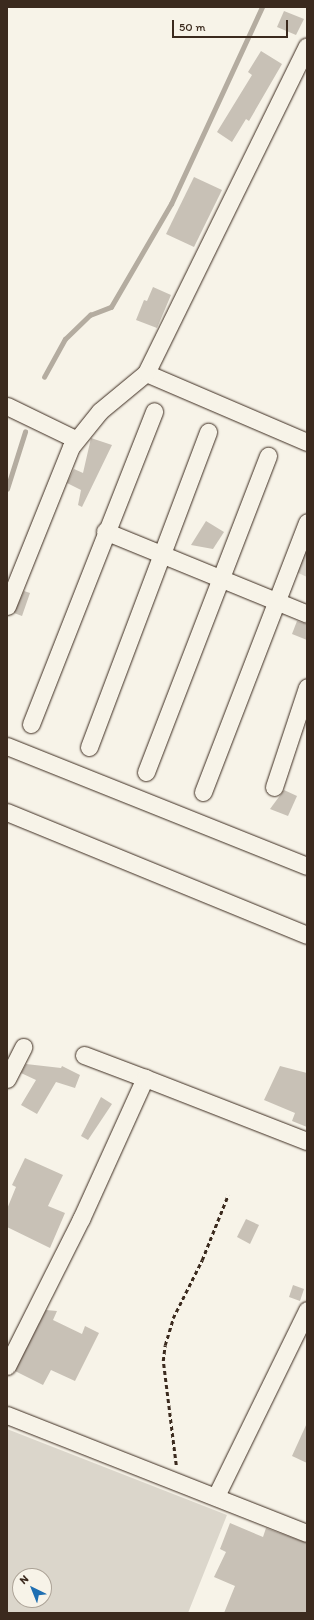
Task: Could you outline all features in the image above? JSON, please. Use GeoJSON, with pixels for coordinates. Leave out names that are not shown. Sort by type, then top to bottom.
{"type":"FeatureCollection","features":[{"type":"Feature","properties":{"kind":"street"},"geometry":{"type":"LineString","coordinates":[[7,606],[52,490],[76,439],[100,411],[146,373],[307,46]]}},
{"type":"Feature","properties":{"kind":"street"},"geometry":{"type":"LineString","coordinates":[[146,373],[307,442]]}},
{"type":"Feature","properties":{"kind":"street"},"geometry":{"type":"LineString","coordinates":[[7,406],[76,439]]}},
{"type":"Feature","properties":{"kind":"street"},"geometry":{"type":"LineString","coordinates":[[31,724],[105,531],[154,411]]}},
{"type":"Feature","properties":{"kind":"street"},"geometry":{"type":"LineString","coordinates":[[89,747],[208,432]]}},
{"type":"Feature","properties":{"kind":"street"},"geometry":{"type":"LineString","coordinates":[[146,772],[268,456]]}},
{"type":"Feature","properties":{"kind":"street"},"geometry":{"type":"LineString","coordinates":[[203,792],[307,522]]}},
{"type":"Feature","properties":{"kind":"street"},"geometry":{"type":"LineString","coordinates":[[105,531],[307,614]]}},
{"type":"Feature","properties":{"kind":"street"},"geometry":{"type":"LineString","coordinates":[[274,787],[307,687]]}},
{"type":"Feature","properties":{"kind":"street"},"geometry":{"type":"LineString","coordinates":[[7,746],[307,866]]}},
{"type":"Feature","properties":{"kind":"street"},"geometry":{"type":"LineString","coordinates":[[7,812],[307,935]]}},
{"type":"Feature","properties":{"kind":"street"},"geometry":{"type":"LineString","coordinates":[[7,1079],[23,1047]]}},
{"type":"Feature","properties":{"kind":"street"},"geometry":{"type":"LineString","coordinates":[[84,1055],[307,1141]]}},
{"type":"Feature","properties":{"kind":"street"},"geometry":{"type":"LineString","coordinates":[[7,1366],[81,1218],[145,1078]]}},
{"type":"Feature","properties":{"kind":"street"},"geometry":{"type":"LineString","coordinates":[[216,1496],[307,1310]]}},
{"type":"Feature","properties":{"kind":"street"},"geometry":{"type":"LineString","coordinates":[[7,1415],[307,1533]]}},
{"type":"Feature","properties":{"kind":"path"},"geometry":{"type":"LineString","coordinates":[[179,1483],[163,1361],[165,1345],[173,1318],[202,1260],[228,1195]]}},
{"type":"Feature","properties":{"kind":"shaded area"},"geometry":{"type":"Polygon","coordinates":[[[307,538],[307,577],[292,570],[307,538]]]}},
{"type":"Feature","properties":{"kind":"shaded area"},"geometry":{"type":"Polygon","coordinates":[[[7,1429],[227,1515],[188,1613],[7,1613],[7,1429]]]}},
{"type":"Feature","properties":{"kind":"building"},"geometry":{"type":"Polygon","coordinates":[[[284,11],[304,19],[296,35],[277,27],[284,11]]]}},
{"type":"Feature","properties":{"kind":"building"},"geometry":{"type":"Polygon","coordinates":[[[261,51],[282,64],[249,121],[246,119],[232,142],[217,132],[252,75],[248,72],[261,51]]]}},
{"type":"Feature","properties":{"kind":"building"},"geometry":{"type":"Polygon","coordinates":[[[194,177],[222,190],[194,247],[166,234],[194,177]]]}},
{"type":"Feature","properties":{"kind":"building"},"geometry":{"type":"Polygon","coordinates":[[[153,287],[171,295],[157,328],[136,320],[144,300],[147,301],[153,287]]]}},
{"type":"Feature","properties":{"kind":"building"},"geometry":{"type":"Polygon","coordinates":[[[91,438],[112,445],[82,507],[78,505],[81,490],[67,483],[74,469],[83,473],[91,438]]]}},
{"type":"Feature","properties":{"kind":"building"},"geometry":{"type":"Polygon","coordinates":[[[206,521],[224,532],[213,549],[191,545],[206,521]]]}},
{"type":"Feature","properties":{"kind":"building"},"geometry":{"type":"Polygon","coordinates":[[[24,591],[30,593],[22,616],[14,613],[24,591]]]}},
{"type":"Feature","properties":{"kind":"building"},"geometry":{"type":"Polygon","coordinates":[[[297,621],[307,624],[307,640],[292,634],[297,621]]]}},
{"type":"Feature","properties":{"kind":"building"},"geometry":{"type":"Polygon","coordinates":[[[284,790],[297,796],[288,816],[270,809],[284,790]]]}},
{"type":"Feature","properties":{"kind":"building"},"geometry":{"type":"Polygon","coordinates":[[[26,1064],[61,1068],[62,1066],[80,1075],[75,1088],[56,1082],[37,1114],[21,1105],[36,1080],[21,1073],[26,1064]]]}},
{"type":"Feature","properties":{"kind":"building"},"geometry":{"type":"Polygon","coordinates":[[[280,1066],[307,1073],[307,1127],[292,1121],[295,1113],[264,1100],[280,1066]]]}},
{"type":"Feature","properties":{"kind":"building"},"geometry":{"type":"Polygon","coordinates":[[[101,1097],[112,1104],[88,1140],[81,1136],[101,1097]]]}},
{"type":"Feature","properties":{"kind":"building"},"geometry":{"type":"Polygon","coordinates":[[[25,1158],[63,1175],[48,1206],[65,1213],[50,1248],[7,1227],[7,1209],[16,1187],[12,1185],[25,1158]]]}},
{"type":"Feature","properties":{"kind":"building"},"geometry":{"type":"Polygon","coordinates":[[[246,1219],[259,1225],[250,1244],[237,1237],[246,1219]]]}},
{"type":"Feature","properties":{"kind":"building"},"geometry":{"type":"Polygon","coordinates":[[[293,1285],[304,1289],[300,1301],[289,1297],[293,1285]]]}},
{"type":"Feature","properties":{"kind":"building"},"geometry":{"type":"Polygon","coordinates":[[[46,1310],[57,1311],[53,1320],[82,1334],[85,1326],[99,1333],[75,1381],[51,1370],[43,1385],[15,1371],[46,1310]]]}},
{"type":"Feature","properties":{"kind":"building"},"geometry":{"type":"Polygon","coordinates":[[[307,1423],[307,1463],[292,1456],[307,1423]]]}},
{"type":"Feature","properties":{"kind":"building"},"geometry":{"type":"Polygon","coordinates":[[[230,1523],[263,1537],[266,1528],[307,1543],[307,1613],[224,1613],[235,1586],[214,1577],[226,1552],[220,1549],[230,1523]]]}},
{"type":"Feature","properties":{"kind":"waterway"},"geometry":{"type":"LineString","coordinates":[[44,377],[65,339],[90,315],[111,307],[171,204],[262,7]]}},
{"type":"Feature","properties":{"kind":"waterway"},"geometry":{"type":"LineString","coordinates":[[7,489],[25,432]]}}]}
